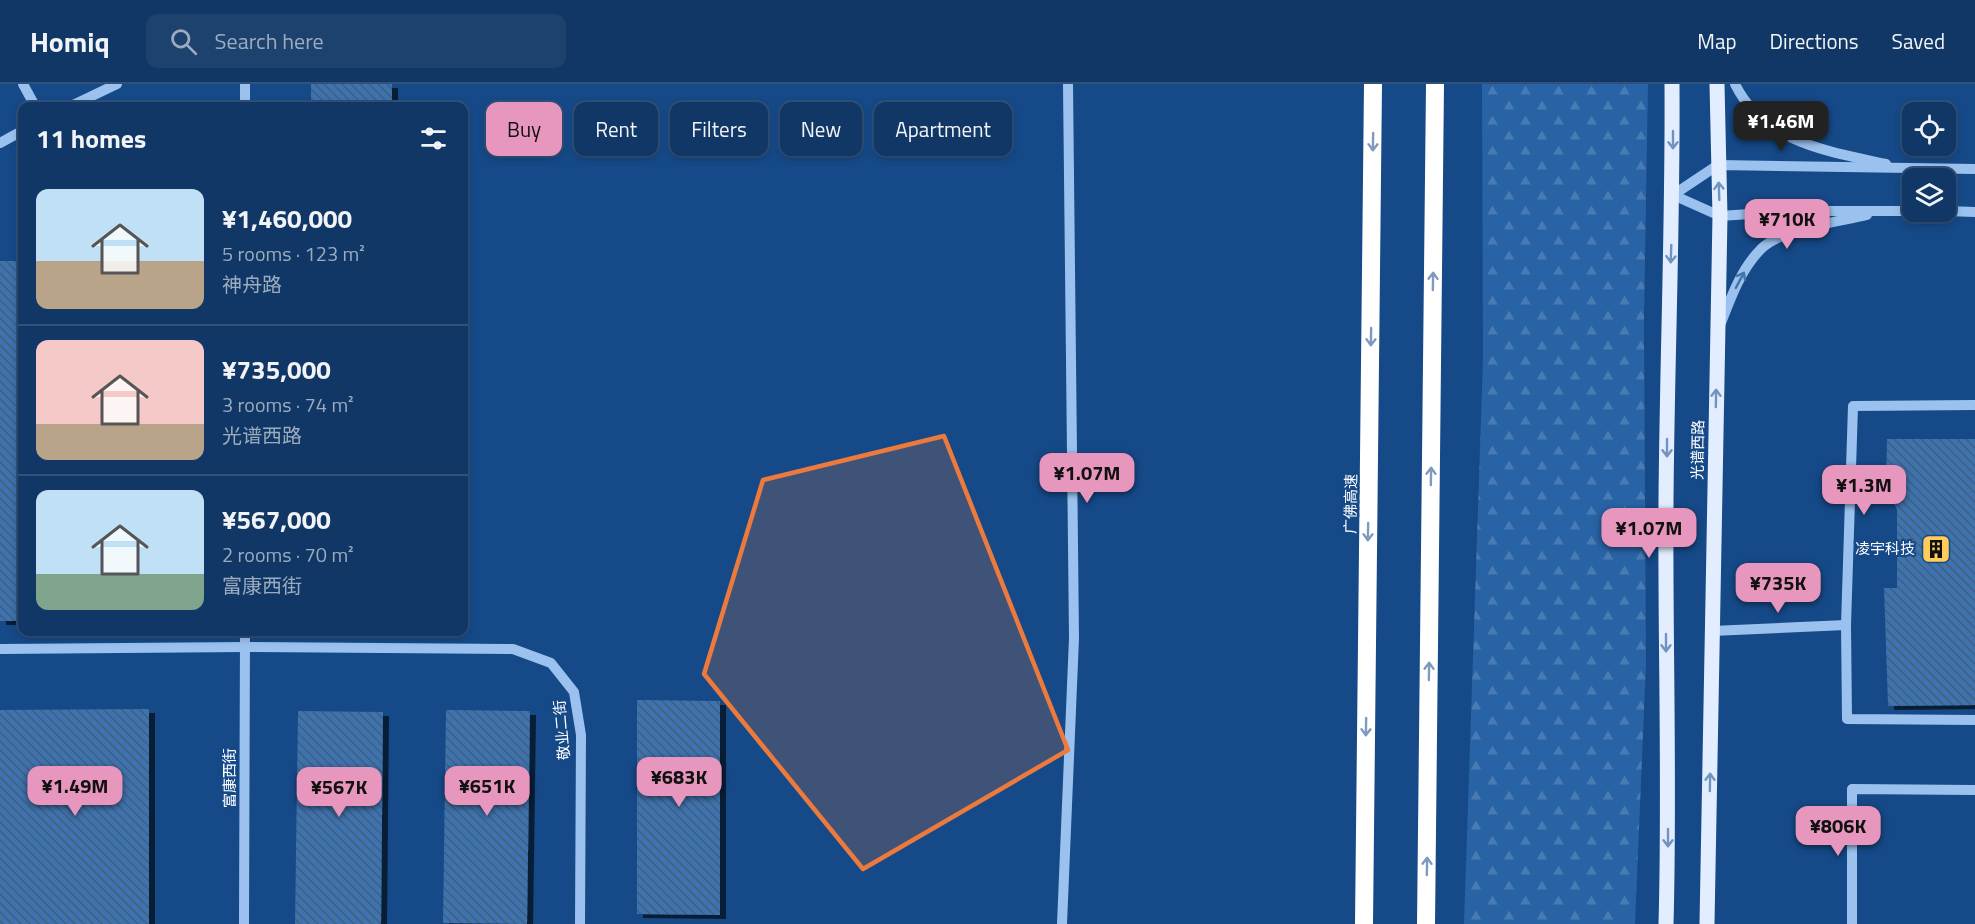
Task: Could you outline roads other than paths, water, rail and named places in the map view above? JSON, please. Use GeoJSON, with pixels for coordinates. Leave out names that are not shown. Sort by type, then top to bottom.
{"type":"FeatureCollection","features":[{"type":"Feature","properties":{"kind":"highway","name":"广佛高速"},"geometry":{"type":"LineString","coordinates":[[1364,924],[1373,84]]}},
{"type":"Feature","properties":{"kind":"highway"},"geometry":{"type":"LineString","coordinates":[[1426,924],[1435,84]]}},
{"type":"Feature","properties":{"kind":"main road","name":"光谱西路"},"geometry":{"type":"LineString","coordinates":[[1666,924],[1668,854],[1667,366],[1673,195],[1672,84]]}},
{"type":"Feature","properties":{"kind":"main road","name":"光谱西路"},"geometry":{"type":"LineString","coordinates":[[1707,924],[1720,216],[1717,84]]}},
{"type":"Feature","properties":{"kind":"street"},"geometry":{"type":"LineString","coordinates":[[23,84],[33,102]]}},
{"type":"Feature","properties":{"kind":"street"},"geometry":{"type":"LineString","coordinates":[[79,102],[117,84]]}},
{"type":"Feature","properties":{"kind":"street"},"geometry":{"type":"LineString","coordinates":[[245,84],[245,102]]}},
{"type":"Feature","properties":{"kind":"street"},"geometry":{"type":"LineString","coordinates":[[1062,924],[1074,638],[1068,84]]}},
{"type":"Feature","properties":{"kind":"street"},"geometry":{"type":"LineString","coordinates":[[1735,84],[1742,98],[1767,123],[1785,135],[1811,147],[1902,168]]}},
{"type":"Feature","properties":{"kind":"street"},"geometry":{"type":"LineString","coordinates":[[0,143],[18,133]]}},
{"type":"Feature","properties":{"kind":"street"},"geometry":{"type":"LineString","coordinates":[[1673,195],[1718,165],[1902,169]]}},
{"type":"Feature","properties":{"kind":"street"},"geometry":{"type":"LineString","coordinates":[[1956,169],[1975,169]]}},
{"type":"Feature","properties":{"kind":"street"},"geometry":{"type":"LineString","coordinates":[[1673,195],[1720,216],[1795,211],[1902,211]]}},
{"type":"Feature","properties":{"kind":"street"},"geometry":{"type":"LineString","coordinates":[[1718,334],[1732,294],[1745,270],[1762,248],[1787,233],[1888,210]]}},
{"type":"Feature","properties":{"kind":"street"},"geometry":{"type":"LineString","coordinates":[[1956,211],[1975,212]]}},
{"type":"Feature","properties":{"kind":"street"},"geometry":{"type":"LineString","coordinates":[[1975,405],[1853,406],[1846,625],[1847,719],[1975,720]]}},
{"type":"Feature","properties":{"kind":"street"},"geometry":{"type":"LineString","coordinates":[[1712,631],[1846,625]]}},
{"type":"Feature","properties":{"kind":"street","name":"富康西街"},"geometry":{"type":"LineString","coordinates":[[244,924],[245,636]]}},
{"type":"Feature","properties":{"kind":"street","name":"敬业二街"},"geometry":{"type":"LineString","coordinates":[[0,650],[245,647],[513,649],[550,663],[574,692],[581,735],[580,924]]}},
{"type":"Feature","properties":{"kind":"street"},"geometry":{"type":"LineString","coordinates":[[1852,924],[1852,789],[1975,790]]}},
{"type":"Feature","properties":{"kind":"place","name":"凌宇科技"},"geometry":{"type":"Point","coordinates":[1936,549]}}]}
